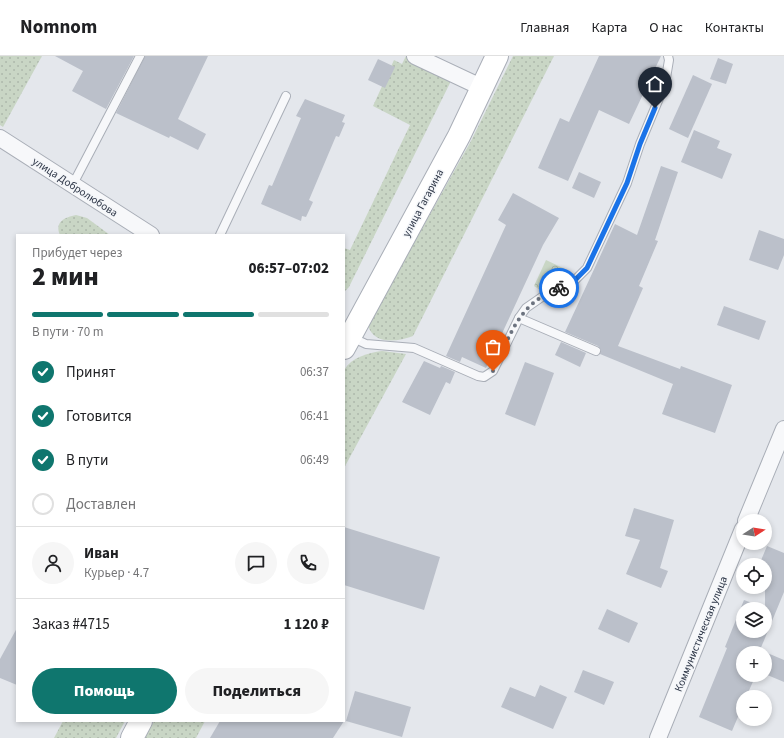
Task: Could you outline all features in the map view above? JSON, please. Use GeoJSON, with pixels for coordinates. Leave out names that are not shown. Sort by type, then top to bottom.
{"type":"FeatureCollection","features":[{"type":"Feature","properties":{"kind":"main road","name":"улица Гагарина"},"geometry":{"type":"LineString","coordinates":[[347,342],[417,216],[483,88],[497,56]]}},
{"type":"Feature","properties":{"kind":"main road"},"geometry":{"type":"LineString","coordinates":[[132,738],[140,722]]}},
{"type":"Feature","properties":{"kind":"street"},"geometry":{"type":"LineString","coordinates":[[415,56],[483,88]]}},
{"type":"Feature","properties":{"kind":"street","name":"улица Добролюбова"},"geometry":{"type":"LineString","coordinates":[[0,138],[72,186],[149,234]]}},
{"type":"Feature","properties":{"kind":"street"},"geometry":{"type":"LineString","coordinates":[[749,514],[784,429]]}},
{"type":"Feature","properties":{"kind":"street","name":"Коммунистическая улица"},"geometry":{"type":"LineString","coordinates":[[658,738],[736,546]]}},
{"type":"Feature","properties":{"kind":"lane"},"geometry":{"type":"LineString","coordinates":[[72,186],[140,56]]}},
{"type":"Feature","properties":{"kind":"lane"},"geometry":{"type":"LineString","coordinates":[[347,342],[414,348],[478,376],[484,376],[493,371],[519,318],[526,308],[539,298],[574,281],[587,268],[627,183],[640,144],[665,84],[669,60],[668,56]]}},
{"type":"Feature","properties":{"kind":"lane"},"geometry":{"type":"LineString","coordinates":[[220,234],[286,96]]}},
{"type":"Feature","properties":{"kind":"lane"},"geometry":{"type":"LineString","coordinates":[[519,318],[596,351]]}},
{"type":"Feature","properties":{"kind":"green space"},"geometry":{"type":"Polygon","coordinates":[[[0,56],[42,56],[3,127],[0,125],[0,56]]]}},
{"type":"Feature","properties":{"kind":"green space"},"geometry":{"type":"Polygon","coordinates":[[[406,56],[417,56],[445,69],[450,83],[349,287],[345,291],[345,248],[350,250],[410,125],[373,106],[394,60],[402,64],[406,56]]]}},
{"type":"Feature","properties":{"kind":"green space"},"geometry":{"type":"Polygon","coordinates":[[[513,56],[554,56],[413,336],[400,340],[380,339],[375,336],[368,325],[471,141],[513,56]]]}},
{"type":"Feature","properties":{"kind":"green space"},"geometry":{"type":"Polygon","coordinates":[[[76,215],[87,218],[109,234],[60,234],[58,227],[62,221],[68,217],[76,215]]]}},
{"type":"Feature","properties":{"kind":"green space"},"geometry":{"type":"Polygon","coordinates":[[[546,260],[565,269],[558,281],[540,290],[534,286],[546,260]]]}},
{"type":"Feature","properties":{"kind":"green space"},"geometry":{"type":"Polygon","coordinates":[[[382,351],[406,354],[345,466],[345,369],[351,362],[371,353],[382,351]]]}},
{"type":"Feature","properties":{"kind":"green space"},"geometry":{"type":"Polygon","coordinates":[[[62,722],[124,722],[116,738],[54,738],[62,722]]]}},
{"type":"Feature","properties":{"kind":"green space"},"geometry":{"type":"Polygon","coordinates":[[[153,722],[204,722],[196,738],[145,738],[153,722]]]}},
{"type":"Feature","properties":{"kind":"building"},"geometry":{"type":"Polygon","coordinates":[[[55,56],[134,56],[106,109],[72,91],[83,71],[55,56]]]}},
{"type":"Feature","properties":{"kind":"building"},"geometry":{"type":"Polygon","coordinates":[[[145,56],[208,56],[178,119],[206,134],[198,150],[170,136],[169,138],[116,113],[145,56]]]}},
{"type":"Feature","properties":{"kind":"building"},"geometry":{"type":"Polygon","coordinates":[[[599,56],[661,56],[629,124],[599,110],[568,181],[538,168],[560,118],[569,122],[599,56]]]}},
{"type":"Feature","properties":{"kind":"building"},"geometry":{"type":"Polygon","coordinates":[[[718,58],[733,64],[726,84],[710,79],[718,58]]]}},
{"type":"Feature","properties":{"kind":"building"},"geometry":{"type":"Polygon","coordinates":[[[378,59],[395,67],[385,88],[368,80],[378,59]]]}},
{"type":"Feature","properties":{"kind":"building"},"geometry":{"type":"Polygon","coordinates":[[[693,75],[712,84],[688,138],[669,129],[693,75]]]}},
{"type":"Feature","properties":{"kind":"building"},"geometry":{"type":"Polygon","coordinates":[[[305,99],[345,115],[342,122],[345,123],[339,137],[336,136],[309,200],[313,202],[306,217],[302,216],[301,221],[261,204],[269,185],[272,186],[301,118],[296,116],[305,99]]]}},
{"type":"Feature","properties":{"kind":"building"},"geometry":{"type":"Polygon","coordinates":[[[694,130],[720,141],[717,148],[732,154],[722,179],[681,162],[694,130]]]}},
{"type":"Feature","properties":{"kind":"building"},"geometry":{"type":"Polygon","coordinates":[[[661,166],[678,172],[655,240],[658,241],[639,286],[643,288],[618,346],[680,369],[681,366],[732,385],[715,433],[662,414],[673,384],[600,354],[601,350],[598,346],[565,332],[615,224],[637,235],[661,166]]]}},
{"type":"Feature","properties":{"kind":"building"},"geometry":{"type":"Polygon","coordinates":[[[579,172],[601,182],[594,198],[572,188],[579,172]]]}},
{"type":"Feature","properties":{"kind":"building"},"geometry":{"type":"Polygon","coordinates":[[[513,193],[559,218],[543,245],[486,368],[462,357],[460,362],[446,356],[506,225],[498,220],[513,193]]]}},
{"type":"Feature","properties":{"kind":"building"},"geometry":{"type":"Polygon","coordinates":[[[759,230],[784,239],[784,255],[778,270],[749,260],[759,230]]]}},
{"type":"Feature","properties":{"kind":"building"},"geometry":{"type":"Polygon","coordinates":[[[724,306],[766,321],[759,340],[717,325],[724,306]]]}},
{"type":"Feature","properties":{"kind":"building"},"geometry":{"type":"Polygon","coordinates":[[[561,342],[586,353],[580,367],[555,355],[561,342]]]}},
{"type":"Feature","properties":{"kind":"building"},"geometry":{"type":"Polygon","coordinates":[[[424,361],[440,368],[441,366],[455,372],[450,384],[446,382],[430,415],[402,402],[424,361]]]}},
{"type":"Feature","properties":{"kind":"building"},"geometry":{"type":"Polygon","coordinates":[[[525,362],[554,373],[535,426],[505,414],[525,362]]]}},
{"type":"Feature","properties":{"kind":"building"},"geometry":{"type":"Polygon","coordinates":[[[634,508],[674,520],[660,568],[668,571],[661,588],[626,574],[640,540],[625,536],[634,508]]]}},
{"type":"Feature","properties":{"kind":"building"},"geometry":{"type":"Polygon","coordinates":[[[345,527],[440,557],[424,610],[345,585],[345,527]]]}},
{"type":"Feature","properties":{"kind":"building"},"geometry":{"type":"Polygon","coordinates":[[[772,548],[784,553],[784,592],[772,621],[772,602],[765,602],[765,594],[772,594],[772,558],[762,558],[765,550],[772,550],[772,548]]]}},
{"type":"Feature","properties":{"kind":"building"},"geometry":{"type":"Polygon","coordinates":[[[607,609],[638,623],[629,643],[598,629],[607,609]]]}},
{"type":"Feature","properties":{"kind":"building"},"geometry":{"type":"Polygon","coordinates":[[[736,620],[736,638],[765,638],[762,646],[736,646],[736,682],[753,682],[749,690],[736,690],[736,722],[732,731],[699,717],[727,648],[725,647],[736,620]]]}},
{"type":"Feature","properties":{"kind":"building"},"geometry":{"type":"Polygon","coordinates":[[[16,630],[16,685],[0,678],[0,659],[16,630]]]}},
{"type":"Feature","properties":{"kind":"building"},"geometry":{"type":"Polygon","coordinates":[[[772,655],[784,660],[784,682],[772,677],[772,655]]]}},
{"type":"Feature","properties":{"kind":"building"},"geometry":{"type":"Polygon","coordinates":[[[583,670],[614,682],[604,705],[574,692],[583,670]]]}},
{"type":"Feature","properties":{"kind":"building"},"geometry":{"type":"Polygon","coordinates":[[[540,685],[567,697],[553,729],[501,707],[510,687],[535,697],[540,685]]]}},
{"type":"Feature","properties":{"kind":"building"},"geometry":{"type":"Polygon","coordinates":[[[355,691],[411,707],[402,737],[346,721],[355,691]]]}},
{"type":"Feature","properties":{"kind":"building"},"geometry":{"type":"Polygon","coordinates":[[[219,722],[343,722],[333,738],[210,738],[219,722]]]}},
{"type":"Feature","properties":{"kind":"way so far"},"geometry":{"type":"LineString","coordinates":[[493,371],[519,318],[526,308],[552,290],[559,288]]}},
{"type":"Feature","properties":{"kind":"route"},"geometry":{"type":"LineString","coordinates":[[559,288],[574,281],[587,268],[627,183],[640,144],[655,108]]}}]}
